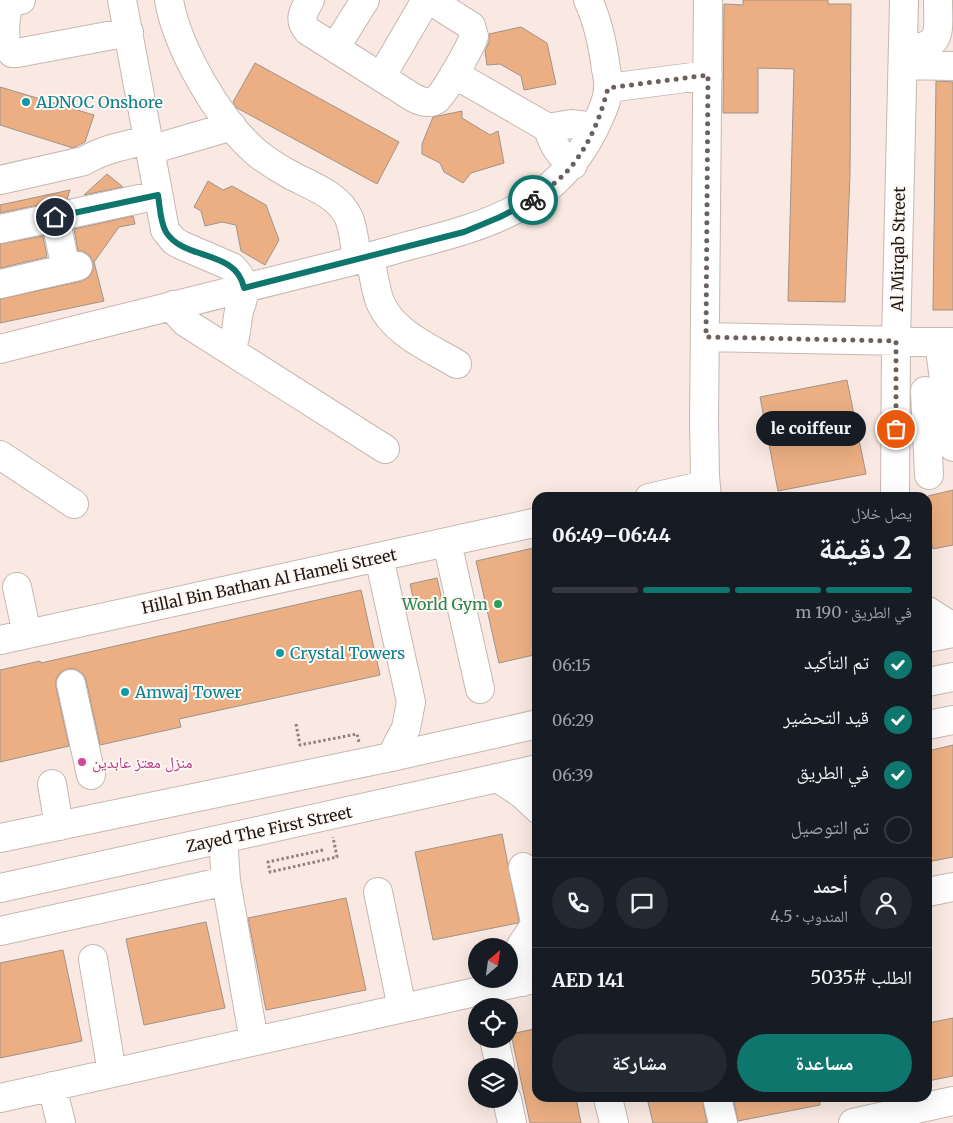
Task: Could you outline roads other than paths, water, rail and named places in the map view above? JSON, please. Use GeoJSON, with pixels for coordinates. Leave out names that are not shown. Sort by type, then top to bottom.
{"type":"FeatureCollection","features":[{"type":"Feature","properties":{"kind":"street"},"geometry":{"type":"LineString","coordinates":[[21,0],[10,5],[6,14],[6,46],[12,53],[129,32]]}},
{"type":"Feature","properties":{"kind":"street"},"geometry":{"type":"LineString","coordinates":[[122,0],[150,148],[162,224],[168,235],[181,245],[232,267],[241,277],[244,288],[234,343],[230,350]]}},
{"type":"Feature","properties":{"kind":"street"},"geometry":{"type":"LineString","coordinates":[[169,0],[176,27],[188,56],[202,82],[232,126],[256,152],[273,165],[323,191],[338,202],[349,218],[354,236],[380,301],[392,322],[457,364]]}},
{"type":"Feature","properties":{"kind":"street"},"geometry":{"type":"LineString","coordinates":[[310,0],[302,15],[304,26],[308,31],[380,77],[414,98],[427,102],[439,98],[473,41],[473,31],[466,23],[428,0],[380,77]]}},
{"type":"Feature","properties":{"kind":"street"},"geometry":{"type":"LineString","coordinates":[[335,48],[365,0]]}},
{"type":"Feature","properties":{"kind":"street"},"geometry":{"type":"LineString","coordinates":[[0,349],[464,232],[500,217],[531,201],[557,181],[573,165],[595,127],[602,110],[608,88],[603,46],[588,0]]}},
{"type":"Feature","properties":{"kind":"street"},"geometry":{"type":"LineString","coordinates":[[706,491],[708,0]]}},
{"type":"Feature","properties":{"kind":"street","name":"Al Mirqab Street"},"geometry":{"type":"LineString","coordinates":[[895,489],[896,341],[904,0]]}},
{"type":"Feature","properties":{"kind":"street"},"geometry":{"type":"LineString","coordinates":[[903,57],[933,42],[938,29],[938,0]]}},
{"type":"Feature","properties":{"kind":"street"},"geometry":{"type":"LineString","coordinates":[[903,57],[953,66]]}},
{"type":"Feature","properties":{"kind":"street"},"geometry":{"type":"LineString","coordinates":[[454,74],[548,128],[571,124],[595,127]]}},
{"type":"Feature","properties":{"kind":"street"},"geometry":{"type":"LineString","coordinates":[[608,88],[708,75]]}},
{"type":"Feature","properties":{"kind":"street"},"geometry":{"type":"LineString","coordinates":[[0,180],[84,161],[112,148],[150,148],[232,126]]}},
{"type":"Feature","properties":{"kind":"street"},"geometry":{"type":"LineString","coordinates":[[548,128],[556,149],[573,165]]}},
{"type":"Feature","properties":{"kind":"street"},"geometry":{"type":"LineString","coordinates":[[0,229],[158,195]]}},
{"type":"Feature","properties":{"kind":"street"},"geometry":{"type":"LineString","coordinates":[[0,284],[72,267],[55,217]]}},
{"type":"Feature","properties":{"kind":"street"},"geometry":{"type":"LineString","coordinates":[[173,305],[176,312],[186,322],[384,449]]}},
{"type":"Feature","properties":{"kind":"street"},"geometry":{"type":"LineString","coordinates":[[706,337],[946,342],[953,447]]}},
{"type":"Feature","properties":{"kind":"street"},"geometry":{"type":"LineString","coordinates":[[895,489],[941,473],[925,391]]}},
{"type":"Feature","properties":{"kind":"street"},"geometry":{"type":"LineString","coordinates":[[0,455],[74,504]]}},
{"type":"Feature","properties":{"kind":"street","name":"Hillal Bin Bathan Al Hameli Street"},"geometry":{"type":"LineString","coordinates":[[0,640],[532,523]]}},
{"type":"Feature","properties":{"kind":"street"},"geometry":{"type":"LineString","coordinates":[[447,542],[480,689]]}},
{"type":"Feature","properties":{"kind":"street"},"geometry":{"type":"LineString","coordinates":[[379,557],[411,702],[406,728],[391,757]]}},
{"type":"Feature","properties":{"kind":"street"},"geometry":{"type":"LineString","coordinates":[[17,587],[26,634]]}},
{"type":"Feature","properties":{"kind":"street"},"geometry":{"type":"LineString","coordinates":[[932,614],[953,627]]}},
{"type":"Feature","properties":{"kind":"street"},"geometry":{"type":"LineString","coordinates":[[932,637],[953,632]]}},
{"type":"Feature","properties":{"kind":"street"},"geometry":{"type":"LineString","coordinates":[[932,681],[953,677]]}},
{"type":"Feature","properties":{"kind":"street"},"geometry":{"type":"LineString","coordinates":[[72,684],[91,775]]}},
{"type":"Feature","properties":{"kind":"street"},"geometry":{"type":"LineString","coordinates":[[932,724],[953,720]]}},
{"type":"Feature","properties":{"kind":"street"},"geometry":{"type":"LineString","coordinates":[[1,837],[391,757],[532,725]]}},
{"type":"Feature","properties":{"kind":"street","name":"Zayed The First Street"},"geometry":{"type":"LineString","coordinates":[[0,888],[532,770]]}},
{"type":"Feature","properties":{"kind":"street"},"geometry":{"type":"LineString","coordinates":[[498,778],[522,794],[532,803]]}},
{"type":"Feature","properties":{"kind":"street"},"geometry":{"type":"LineString","coordinates":[[52,784],[59,826]]}},
{"type":"Feature","properties":{"kind":"street"},"geometry":{"type":"LineString","coordinates":[[223,839],[226,881],[254,1041]]}},
{"type":"Feature","properties":{"kind":"street"},"geometry":{"type":"LineString","coordinates":[[523,867],[532,908]]}},
{"type":"Feature","properties":{"kind":"street"},"geometry":{"type":"LineString","coordinates":[[0,931],[226,881]]}},
{"type":"Feature","properties":{"kind":"street"},"geometry":{"type":"LineString","coordinates":[[378,892],[402,1008]]}},
{"type":"Feature","properties":{"kind":"street"},"geometry":{"type":"LineString","coordinates":[[486,998],[530,980],[520,950],[532,932]]}},
{"type":"Feature","properties":{"kind":"street"},"geometry":{"type":"LineString","coordinates":[[93,959],[112,1073]]}},
{"type":"Feature","properties":{"kind":"street"},"geometry":{"type":"LineString","coordinates":[[0,1098],[402,1008],[468,1000]]}},
{"type":"Feature","properties":{"kind":"street"},"geometry":{"type":"LineString","coordinates":[[52,1086],[61,1123]]}},
{"type":"Feature","properties":{"kind":"street"},"geometry":{"type":"LineString","coordinates":[[853,1123],[953,1101]]}},
{"type":"Feature","properties":{"kind":"street"},"geometry":{"type":"LineString","coordinates":[[609,1102],[614,1123]]}},
{"type":"Feature","properties":{"kind":"street"},"geometry":{"type":"LineString","coordinates":[[718,1102],[722,1123]]}},
{"type":"Feature","properties":{"kind":"street"},"geometry":{"type":"LineString","coordinates":[[509,1108],[512,1123]]}},
{"type":"Feature","properties":{"kind":"place","name":"ADNOC Onshore"},"geometry":{"type":"Point","coordinates":[26,102]}},
{"type":"Feature","properties":{"kind":"place","name":"le coiffeur"},"geometry":{"type":"Point","coordinates":[896,429]}},
{"type":"Feature","properties":{"kind":"place","name":"World Gym"},"geometry":{"type":"Point","coordinates":[498,604]}},
{"type":"Feature","properties":{"kind":"place","name":"Crystal Towers"},"geometry":{"type":"Point","coordinates":[280,653]}},
{"type":"Feature","properties":{"kind":"place","name":"Amwaj Tower"},"geometry":{"type":"Point","coordinates":[125,692]}},
{"type":"Feature","properties":{"kind":"place","name":"منزل معتز عابدين"},"geometry":{"type":"Point","coordinates":[82,762]}}]}
